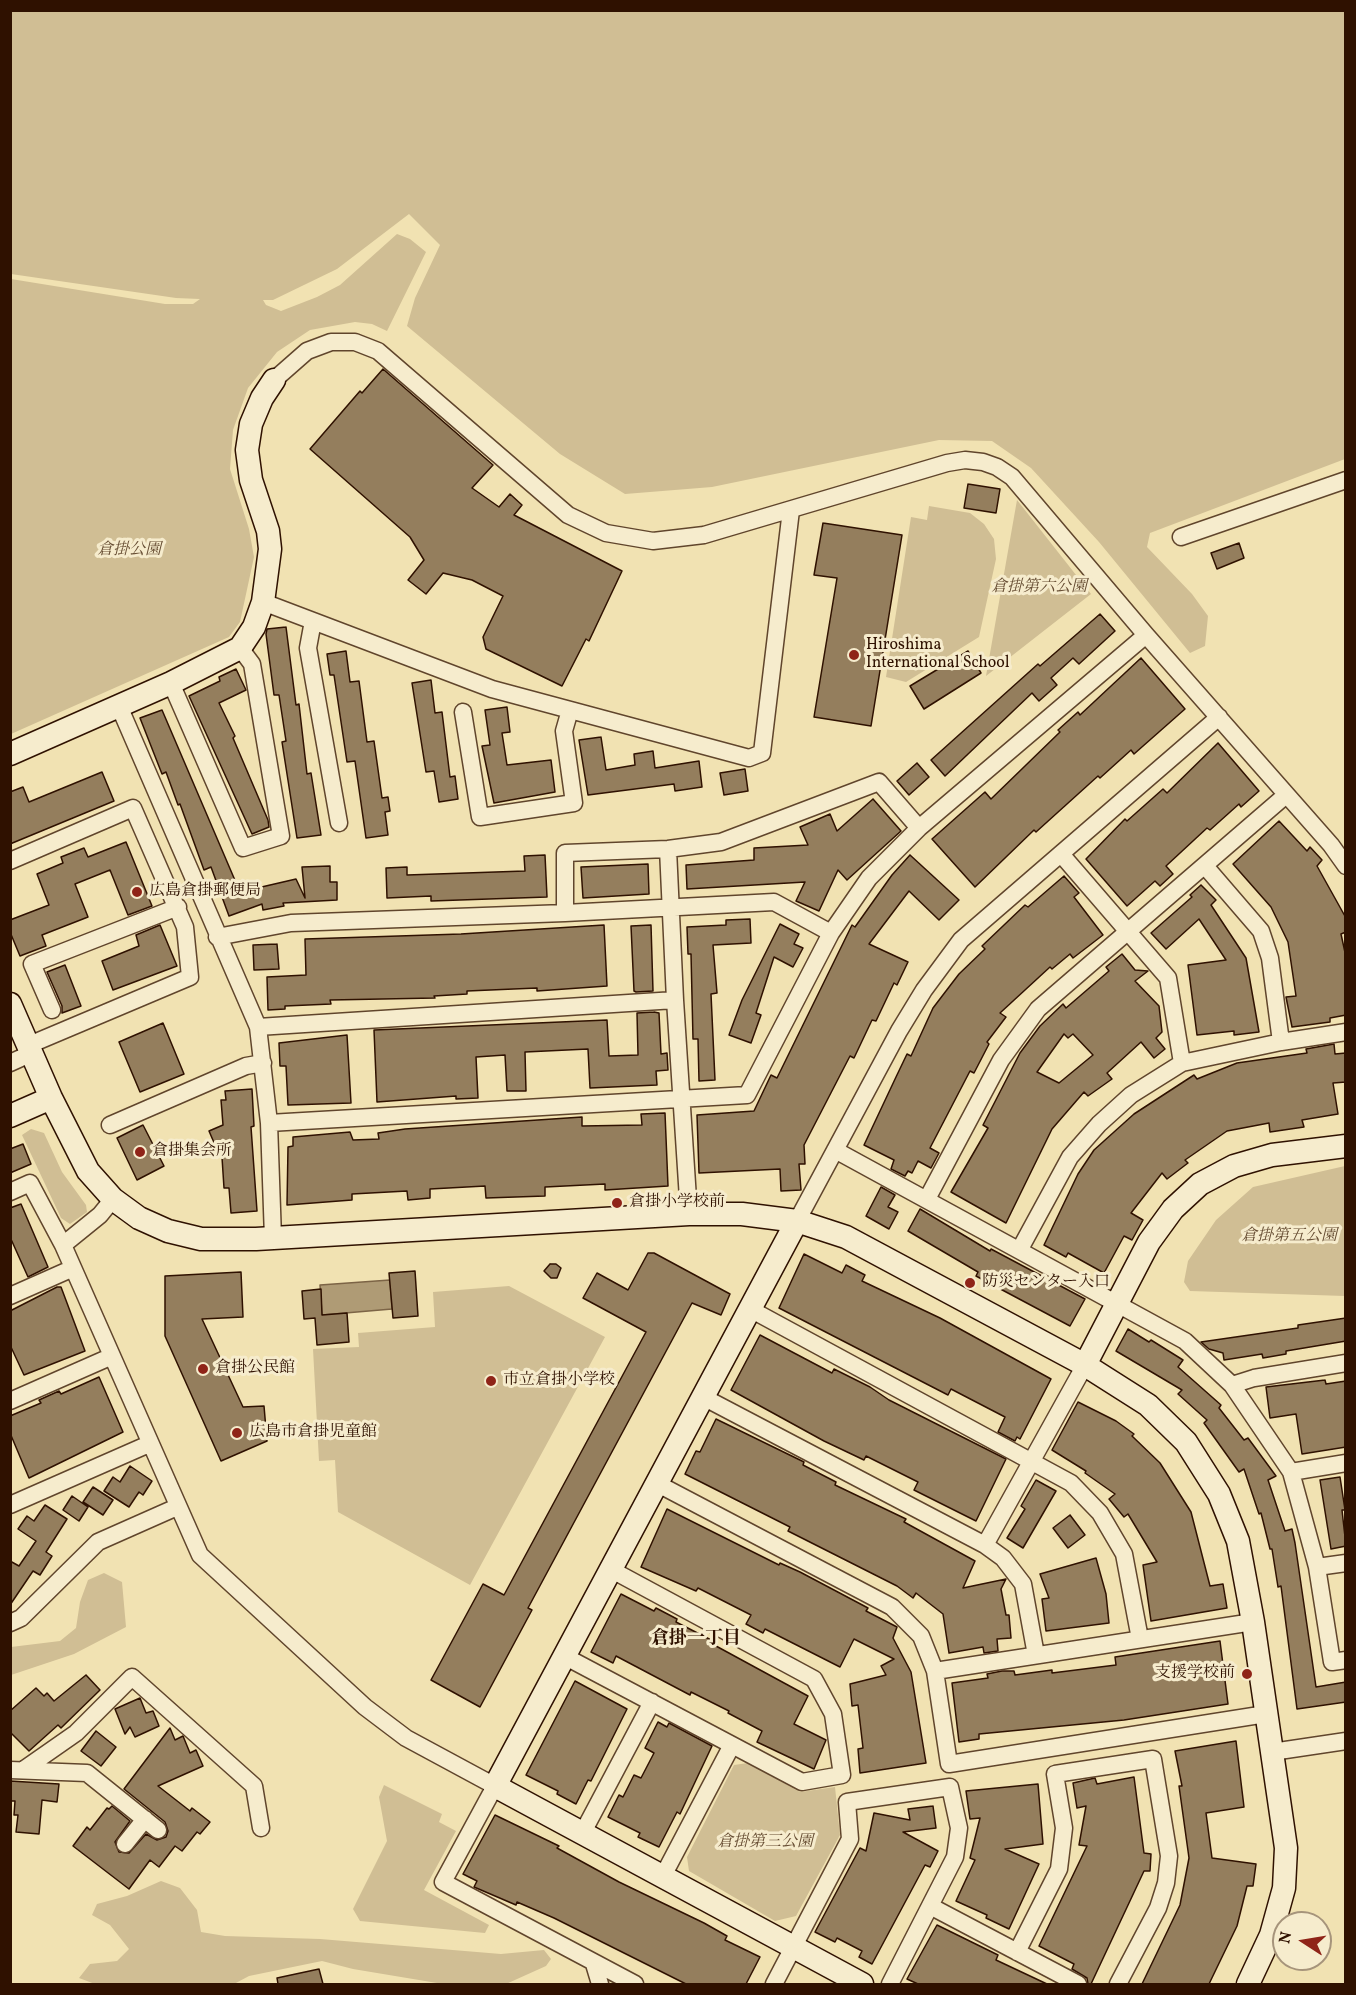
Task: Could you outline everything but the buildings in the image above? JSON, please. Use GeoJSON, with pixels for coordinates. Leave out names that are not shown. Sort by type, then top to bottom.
{"type":"FeatureCollection","features":[{"type":"Feature","properties":{"kind":"street"},"geometry":{"type":"LineString","coordinates":[[10,754],[171,683],[240,648],[254,627],[263,602],[270,549],[268,531],[251,480],[247,450],[251,424],[262,398],[274,380],[307,351],[331,342],[355,342],[378,351],[568,515],[606,533],[652,542],[704,535],[947,463],[965,460],[983,462],[1012,477],[1146,635],[1331,845],[1346,866]]}},
{"type":"Feature","properties":{"kind":"street"},"geometry":{"type":"LineString","coordinates":[[1181,537],[1346,480]]}},
{"type":"Feature","properties":{"kind":"street"},"geometry":{"type":"LineString","coordinates":[[263,602],[492,689],[749,758],[762,753],[792,510]]}},
{"type":"Feature","properties":{"kind":"street"},"geometry":{"type":"LineString","coordinates":[[313,621],[308,648],[339,823]]}},
{"type":"Feature","properties":{"kind":"street"},"geometry":{"type":"LineString","coordinates":[[269,1123],[747,1095],[831,933],[869,878],[919,828],[1146,635]]}},
{"type":"Feature","properties":{"kind":"street"},"geometry":{"type":"LineString","coordinates":[[171,683],[243,848],[281,836],[252,664],[240,648]]}},
{"type":"Feature","properties":{"kind":"street"},"geometry":{"type":"LineString","coordinates":[[119,706],[217,937],[258,1027],[269,1123],[273,1238]]}},
{"type":"Feature","properties":{"kind":"street"},"geometry":{"type":"LineString","coordinates":[[463,712],[480,817],[574,803],[564,731],[570,710]]}},
{"type":"Feature","properties":{"kind":"street"},"geometry":{"type":"LineString","coordinates":[[635,1984],[443,1881],[834,1150],[924,990],[961,940],[1219,717]]}},
{"type":"Feature","properties":{"kind":"street"},"geometry":{"type":"LineString","coordinates":[[565,913],[565,853],[668,849],[721,842],[879,782],[919,828]]}},
{"type":"Feature","properties":{"kind":"street"},"geometry":{"type":"LineString","coordinates":[[927,1199],[1000,1060],[1038,1009],[1286,795]]}},
{"type":"Feature","properties":{"kind":"street"},"geometry":{"type":"LineString","coordinates":[[10,861],[133,808],[186,927],[190,977],[30,1049],[10,1063]]}},
{"type":"Feature","properties":{"kind":"street"},"geometry":{"type":"LineString","coordinates":[[668,849],[689,1215]]}},
{"type":"Feature","properties":{"kind":"street"},"geometry":{"type":"LineString","coordinates":[[1061,854],[1168,978],[1182,1063]]}},
{"type":"Feature","properties":{"kind":"street"},"geometry":{"type":"LineString","coordinates":[[1205,866],[1261,931],[1270,958],[1281,1042]]}},
{"type":"Feature","properties":{"kind":"street"},"geometry":{"type":"LineString","coordinates":[[217,937],[291,923],[671,909],[774,902],[831,933]]}},
{"type":"Feature","properties":{"kind":"street"},"geometry":{"type":"LineString","coordinates":[[52,1010],[32,964],[178,907]]}},
{"type":"Feature","properties":{"kind":"street"},"geometry":{"type":"LineString","coordinates":[[258,1027],[675,1000]]}},
{"type":"Feature","properties":{"kind":"street"},"geometry":{"type":"LineString","coordinates":[[10,1004],[51,1098],[88,1170],[113,1199],[139,1218],[168,1231],[201,1239],[273,1238],[689,1215],[742,1214],[797,1221],[846,1237],[1085,1365],[1148,1405],[1186,1442],[1219,1494],[1238,1541],[1253,1622],[1286,1848],[1284,1888],[1271,1935],[1248,1984]]}},
{"type":"Feature","properties":{"kind":"street"},"geometry":{"type":"LineString","coordinates":[[1020,1249],[1070,1157],[1099,1124],[1131,1095],[1182,1063],[1281,1042],[1346,1032]]}},
{"type":"Feature","properties":{"kind":"street"},"geometry":{"type":"LineString","coordinates":[[110,1125],[246,1066],[263,1064]]}},
{"type":"Feature","properties":{"kind":"street"},"geometry":{"type":"LineString","coordinates":[[10,1116],[51,1098]]}},
{"type":"Feature","properties":{"kind":"street"},"geometry":{"type":"LineString","coordinates":[[985,1545],[1085,1365],[1149,1242],[1167,1217],[1200,1184],[1234,1166],[1272,1155],[1346,1146]]}},
{"type":"Feature","properties":{"kind":"street"},"geometry":{"type":"LineString","coordinates":[[834,1150],[1020,1249],[1185,1341],[1232,1385],[1291,1472],[1317,1567],[1332,1662],[1346,1660]]}},
{"type":"Feature","properties":{"kind":"street"},"geometry":{"type":"LineString","coordinates":[[10,1192],[30,1184],[63,1245],[71,1269],[200,1555],[365,1707],[406,1738],[862,1984]]}},
{"type":"Feature","properties":{"kind":"street"},"geometry":{"type":"LineString","coordinates":[[63,1245],[100,1215],[113,1199]]}},
{"type":"Feature","properties":{"kind":"street"},"geometry":{"type":"LineString","coordinates":[[10,1296],[71,1269]]}},
{"type":"Feature","properties":{"kind":"street"},"geometry":{"type":"LineString","coordinates":[[750,1309],[1071,1483],[1100,1513],[1124,1554],[1140,1639]]}},
{"type":"Feature","properties":{"kind":"street"},"geometry":{"type":"LineString","coordinates":[[10,1401],[110,1357]]}},
{"type":"Feature","properties":{"kind":"street"},"geometry":{"type":"LineString","coordinates":[[1232,1385],[1254,1378],[1346,1363]]}},
{"type":"Feature","properties":{"kind":"street"},"geometry":{"type":"LineString","coordinates":[[703,1396],[985,1545],[1004,1558],[1023,1584],[1036,1655]]}},
{"type":"Feature","properties":{"kind":"street"},"geometry":{"type":"LineString","coordinates":[[10,1505],[149,1444]]}},
{"type":"Feature","properties":{"kind":"street"},"geometry":{"type":"LineString","coordinates":[[1291,1472],[1346,1463]]}},
{"type":"Feature","properties":{"kind":"street"},"geometry":{"type":"LineString","coordinates":[[656,1483],[892,1607],[921,1636],[935,1671],[949,1764],[1266,1714]]}},
{"type":"Feature","properties":{"kind":"street"},"geometry":{"type":"LineString","coordinates":[[10,1623],[21,1618],[98,1542],[177,1507]]}},
{"type":"Feature","properties":{"kind":"street"},"geometry":{"type":"LineString","coordinates":[[1317,1567],[1346,1563]]}},
{"type":"Feature","properties":{"kind":"street"},"geometry":{"type":"LineString","coordinates":[[564,1656],[802,1782],[842,1775],[833,1713],[813,1679],[610,1569]]}},
{"type":"Feature","properties":{"kind":"street"},"geometry":{"type":"LineString","coordinates":[[935,1671],[1253,1622]]}},
{"type":"Feature","properties":{"kind":"street"},"geometry":{"type":"LineString","coordinates":[[17,1770],[76,1733],[132,1677],[254,1786],[261,1828]]}},
{"type":"Feature","properties":{"kind":"street"},"geometry":{"type":"LineString","coordinates":[[582,1834],[652,1702]]}},
{"type":"Feature","properties":{"kind":"street"},"geometry":{"type":"LineString","coordinates":[[1272,1752],[1346,1741]]}},
{"type":"Feature","properties":{"kind":"street"},"geometry":{"type":"LineString","coordinates":[[663,1876],[732,1745]]}},
{"type":"Feature","properties":{"kind":"street"},"geometry":{"type":"LineString","coordinates":[[1017,1952],[1059,1869],[1064,1828],[1055,1774],[1152,1759],[1169,1856],[1166,1883],[1158,1908],[1118,1984]]}},
{"type":"Feature","properties":{"kind":"street"},"geometry":{"type":"LineString","coordinates":[[17,1770],[87,1773],[158,1830]]}},
{"type":"Feature","properties":{"kind":"street"},"geometry":{"type":"LineString","coordinates":[[774,1984],[850,1839],[848,1802],[950,1787],[959,1828],[955,1857],[932,1907],[890,1984]]}},
{"type":"Feature","properties":{"kind":"street"},"geometry":{"type":"LineString","coordinates":[[125,1844],[145,1819]]}},
{"type":"Feature","properties":{"kind":"street"},"geometry":{"type":"LineString","coordinates":[[932,1907],[1078,1984]]}},
{"type":"Feature","properties":{"kind":"street"},"geometry":{"type":"LineString","coordinates":[[594,1964],[600,1984]]}},
{"type":"Feature","properties":{"kind":"green space","name":"倉掛公園"},"geometry":{"type":"Polygon","coordinates":[[[11,10],[1345,11],[1345,459],[1150,533],[1147,547],[1192,594],[1208,616],[1205,646],[1190,653],[1099,542],[1031,468],[992,441],[939,440],[712,487],[625,494],[560,454],[407,326],[415,298],[440,245],[409,214],[337,269],[273,300],[263,300],[266,305],[281,311],[317,297],[340,285],[397,234],[410,239],[426,252],[387,331],[372,324],[355,322],[310,330],[277,352],[248,388],[233,430],[230,469],[249,529],[254,557],[240,622],[229,637],[11,734],[11,279],[165,304],[193,304],[200,299],[176,298],[11,274],[11,10]]]}},
{"type":"Feature","properties":{"kind":"green space","name":"倉掛第六公園"},"geometry":{"type":"Polygon","coordinates":[[[1017,500],[1091,594],[986,676],[1017,500]]]}},
{"type":"Feature","properties":{"kind":"green space"},"geometry":{"type":"Polygon","coordinates":[[[929,506],[970,513],[984,524],[994,539],[996,559],[979,637],[906,682],[886,677],[911,517],[927,520],[929,506]]]}},
{"type":"Feature","properties":{"kind":"green space"},"geometry":{"type":"Polygon","coordinates":[[[31,1129],[44,1133],[62,1172],[86,1205],[87,1212],[70,1224],[61,1218],[22,1135],[31,1129]]]}},
{"type":"Feature","properties":{"kind":"green space","name":"倉掛第五公園"},"geometry":{"type":"Polygon","coordinates":[[[1345,1166],[1345,1296],[1190,1291],[1184,1282],[1188,1261],[1216,1220],[1253,1187],[1345,1166]]]}},
{"type":"Feature","properties":{"kind":"green space"},"geometry":{"type":"Polygon","coordinates":[[[509,1286],[605,1337],[470,1585],[338,1512],[335,1460],[319,1461],[313,1349],[359,1347],[358,1333],[435,1327],[433,1292],[509,1286]]]}},
{"type":"Feature","properties":{"kind":"green space"},"geometry":{"type":"Polygon","coordinates":[[[104,1573],[122,1582],[126,1627],[74,1654],[11,1675],[11,1647],[60,1641],[76,1628],[80,1602],[88,1580],[104,1573]]]}},
{"type":"Feature","properties":{"kind":"green space","name":"倉掛第三公園"},"geometry":{"type":"Polygon","coordinates":[[[748,1763],[800,1792],[835,1787],[840,1835],[796,1916],[775,1921],[689,1871],[687,1857],[734,1765],[748,1763]]]}},
{"type":"Feature","properties":{"kind":"green space"},"geometry":{"type":"Polygon","coordinates":[[[384,1785],[442,1814],[439,1822],[456,1831],[424,1890],[489,1925],[485,1933],[360,1921],[353,1909],[387,1841],[379,1797],[384,1785]]]}},
{"type":"Feature","properties":{"kind":"green space"},"geometry":{"type":"Polygon","coordinates":[[[161,1881],[180,1888],[197,1910],[201,1932],[225,1936],[320,1939],[501,1954],[544,1950],[551,1959],[546,1966],[506,1984],[443,1984],[353,1969],[322,1961],[249,1976],[234,1984],[95,1984],[79,1978],[90,1964],[117,1961],[129,1949],[110,1925],[92,1915],[97,1904],[127,1896],[161,1881]]]}},
{"type":"Feature","properties":{"kind":"shaded area"},"geometry":{"type":"Polygon","coordinates":[[[390,1280],[392,1309],[322,1315],[320,1285],[390,1280]]]}},
{"type":"Feature","properties":{"kind":"place","name":"Hiroshima International School"},"geometry":{"type":"Point","coordinates":[854,655]}},
{"type":"Feature","properties":{"kind":"place","name":"広島倉掛郵便局"},"geometry":{"type":"Point","coordinates":[137,892]}},
{"type":"Feature","properties":{"kind":"place","name":"倉掛集会所"},"geometry":{"type":"Point","coordinates":[140,1152]}},
{"type":"Feature","properties":{"kind":"place","name":"倉掛小学校前"},"geometry":{"type":"Point","coordinates":[617,1203]}},
{"type":"Feature","properties":{"kind":"place","name":"防災センター入口"},"geometry":{"type":"Point","coordinates":[970,1283]}},
{"type":"Feature","properties":{"kind":"place","name":"倉掛公民館"},"geometry":{"type":"Point","coordinates":[203,1369]}},
{"type":"Feature","properties":{"kind":"place","name":"市立倉掛小学校"},"geometry":{"type":"Point","coordinates":[491,1381]}},
{"type":"Feature","properties":{"kind":"place","name":"広島市倉掛児童館"},"geometry":{"type":"Point","coordinates":[237,1433]}},
{"type":"Feature","properties":{"kind":"place","name":"支援学校前"},"geometry":{"type":"Point","coordinates":[1247,1674]}},
{"type":"Feature","properties":{"kind":"district","name":"倉掛一丁目"},"geometry":{"type":"Point","coordinates":[696,1640]}}]}
